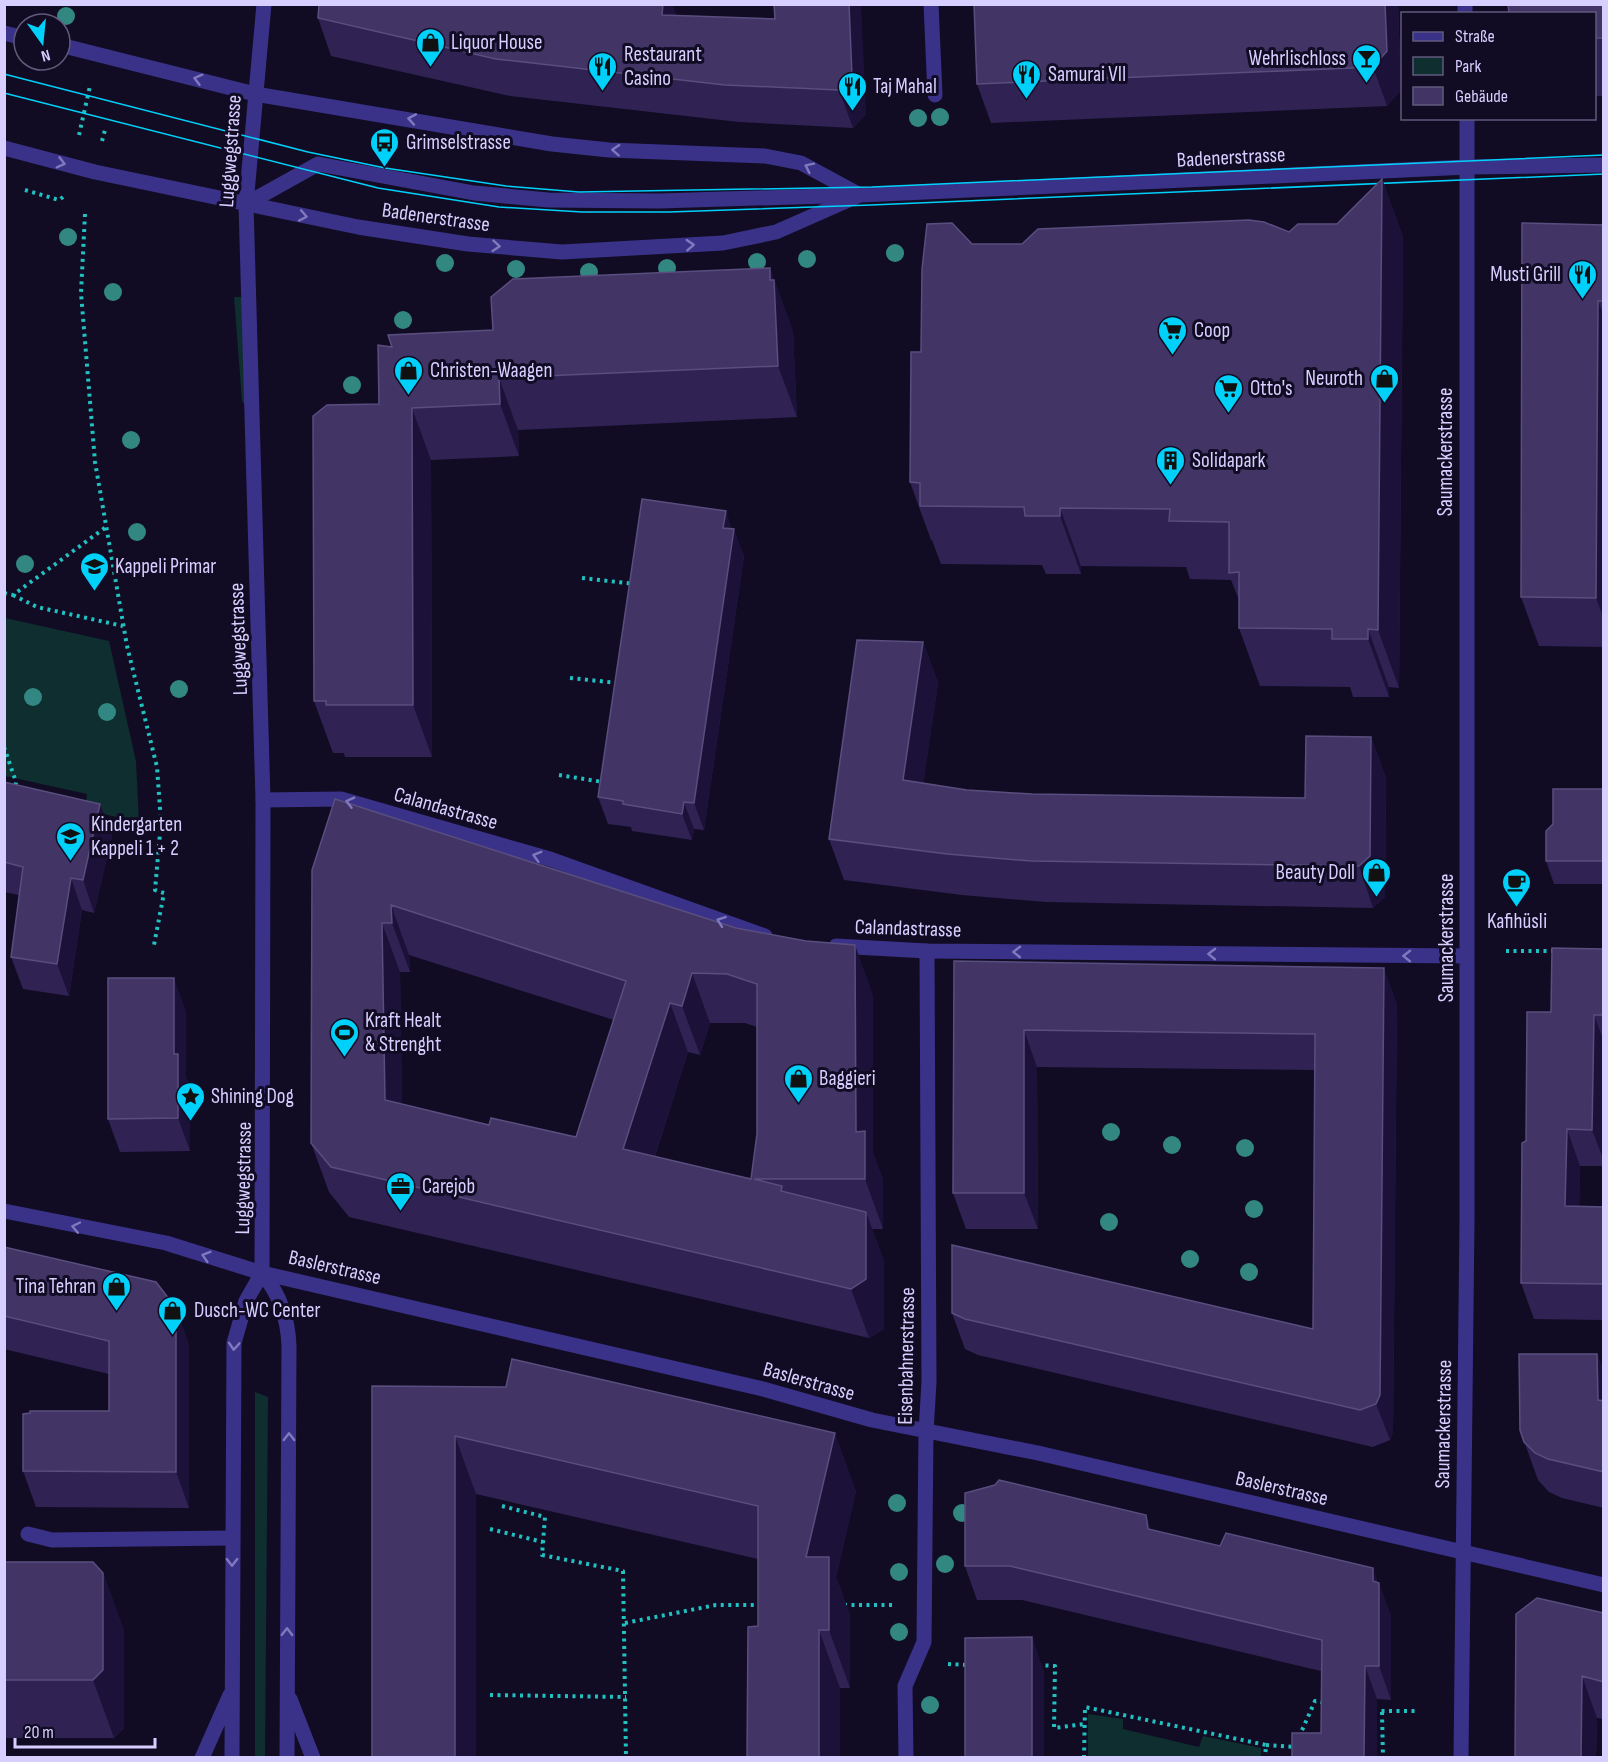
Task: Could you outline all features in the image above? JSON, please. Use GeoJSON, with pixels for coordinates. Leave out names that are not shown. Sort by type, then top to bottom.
{"type":"FeatureCollection","features":[{"type":"Feature","properties":{"kind":"street","name":"Luggwegstrasse"},"geometry":{"type":"LineString","coordinates":[[202,1758],[232,1689],[234,1342],[246,1301],[262,1273],[263,800],[246,204],[264,4]]}},
{"type":"Feature","properties":{"kind":"street"},"geometry":{"type":"LineString","coordinates":[[931,4],[935,95]]}},
{"type":"Feature","properties":{"kind":"street"},"geometry":{"type":"LineString","coordinates":[[72,48],[255,94],[552,144],[609,150],[765,156],[801,163],[860,195]]}},
{"type":"Feature","properties":{"kind":"street","name":"Saumackerstrasse"},"geometry":{"type":"LineString","coordinates":[[1461,1758],[1464,1553],[1467,120]]}},
{"type":"Feature","properties":{"kind":"street","name":"Badenerstrasse"},"geometry":{"type":"LineString","coordinates":[[4,148],[71,166],[358,227],[446,240],[562,252],[723,243],[776,232],[860,195]]}},
{"type":"Feature","properties":{"kind":"street","name":"Badenerstrasse"},"geometry":{"type":"LineString","coordinates":[[246,204],[318,164],[474,193],[548,200],[659,201],[860,195],[1468,167],[1604,165]]}},
{"type":"Feature","properties":{"kind":"street","name":"Calandastrasse"},"geometry":{"type":"LineString","coordinates":[[263,800],[340,799],[550,859],[759,935],[777,938]]}},
{"type":"Feature","properties":{"kind":"street","name":"Calandastrasse"},"geometry":{"type":"LineString","coordinates":[[818,945],[927,951],[1466,956]]}},
{"type":"Feature","properties":{"kind":"street","name":"Eisenbahnerstrasse"},"geometry":{"type":"LineString","coordinates":[[906,1758],[905,1686],[924,1642],[926,1432],[929,1382],[927,951]]}},
{"type":"Feature","properties":{"kind":"street","name":"Baslerstrasse"},"geometry":{"type":"LineString","coordinates":[[4,1211],[166,1243],[262,1273],[763,1389],[872,1420],[1038,1453],[1604,1585]]}},
{"type":"Feature","properties":{"kind":"street"},"geometry":{"type":"LineString","coordinates":[[262,1273],[280,1302],[288,1328],[287,1758]]}},
{"type":"Feature","properties":{"kind":"street"},"geometry":{"type":"LineString","coordinates":[[28,1534],[52,1540],[232,1538]]}},
{"type":"Feature","properties":{"kind":"street"},"geometry":{"type":"LineString","coordinates":[[232,1689],[232,1758]]}},
{"type":"Feature","properties":{"kind":"street"},"geometry":{"type":"LineString","coordinates":[[287,1690],[314,1758]]}},
{"type":"Feature","properties":{"kind":"path"},"geometry":{"type":"LineString","coordinates":[[64,197],[93,72],[87,51]]}},
{"type":"Feature","properties":{"kind":"path"},"geometry":{"type":"LineString","coordinates":[[102,142],[105,130]]}},
{"type":"Feature","properties":{"kind":"path"},"geometry":{"type":"LineString","coordinates":[[85,213],[81,293],[94,462],[123,626],[157,767],[161,822],[155,890],[164,893],[154,945]]}},
{"type":"Feature","properties":{"kind":"path"},"geometry":{"type":"LineString","coordinates":[[14,595],[106,527]]}},
{"type":"Feature","properties":{"kind":"path"},"geometry":{"type":"LineString","coordinates":[[582,578],[635,584]]}},
{"type":"Feature","properties":{"kind":"path"},"geometry":{"type":"LineString","coordinates":[[4,593],[14,595],[37,607],[123,626]]}},
{"type":"Feature","properties":{"kind":"path"},"geometry":{"type":"LineString","coordinates":[[570,678],[621,684]]}},
{"type":"Feature","properties":{"kind":"path"},"geometry":{"type":"LineString","coordinates":[[4,747],[16,782],[15,792]]}},
{"type":"Feature","properties":{"kind":"path"},"geometry":{"type":"LineString","coordinates":[[559,775],[607,783]]}},
{"type":"Feature","properties":{"kind":"path"},"geometry":{"type":"LineString","coordinates":[[1506,951],[1560,951]]}},
{"type":"Feature","properties":{"kind":"path"},"geometry":{"type":"LineString","coordinates":[[502,1506],[545,1517],[542,1555],[623,1572],[626,1758]]}},
{"type":"Feature","properties":{"kind":"path"},"geometry":{"type":"LineString","coordinates":[[490,1529],[543,1542]]}},
{"type":"Feature","properties":{"kind":"path"},"geometry":{"type":"LineString","coordinates":[[625,1623],[716,1605],[762,1605]]}},
{"type":"Feature","properties":{"kind":"path"},"geometry":{"type":"LineString","coordinates":[[843,1605],[924,1605]]}},
{"type":"Feature","properties":{"kind":"path"},"geometry":{"type":"LineString","coordinates":[[914,1664],[973,1665]]}},
{"type":"Feature","properties":{"kind":"path"},"geometry":{"type":"LineString","coordinates":[[1031,1665],[1054,1666],[1054,1728],[1084,1724]]}},
{"type":"Feature","properties":{"kind":"path"},"geometry":{"type":"LineString","coordinates":[[490,1695],[626,1697]]}},
{"type":"Feature","properties":{"kind":"path"},"geometry":{"type":"LineString","coordinates":[[1084,1758],[1085,1707],[1266,1745],[1294,1747],[1315,1701],[1326,1703]]}},
{"type":"Feature","properties":{"kind":"path"},"geometry":{"type":"LineString","coordinates":[[1371,1710],[1418,1711]]}},
{"type":"Feature","properties":{"kind":"path"},"geometry":{"type":"LineString","coordinates":[[1382,1712],[1383,1758]]}},
{"type":"Feature","properties":{"kind":"path"},"geometry":{"type":"LineString","coordinates":[[1266,1745],[1266,1758]]}},
{"type":"Feature","properties":{"kind":"green space"},"geometry":{"type":"Polygon","coordinates":[[[234,297],[247,297],[249,411],[242,401],[234,297]]]}},
{"type":"Feature","properties":{"kind":"green space"},"geometry":{"type":"Polygon","coordinates":[[[5,618],[109,641],[136,761],[139,822],[85,810],[87,794],[5,776],[5,618]]]}},
{"type":"Feature","properties":{"kind":"green space"},"geometry":{"type":"Polygon","coordinates":[[[255,1392],[268,1397],[265,1758],[255,1757],[255,1392]]]}},
{"type":"Feature","properties":{"kind":"green space"},"geometry":{"type":"Polygon","coordinates":[[[1088,1714],[1123,1719],[1123,1729],[1199,1747],[1203,1736],[1261,1748],[1261,1757],[1088,1757],[1088,1714]]]}},
{"type":"Feature","properties":{"kind":"building"},"geometry":{"type":"Polygon","coordinates":[[[319,4],[663,4],[662,15],[775,19],[774,4],[849,4],[852,76],[839,90],[725,85],[496,59],[318,18],[319,4]]]}},
{"type":"Feature","properties":{"kind":"building"},"geometry":{"type":"Polygon","coordinates":[[[974,4],[1385,4],[1387,51],[1373,67],[977,84],[974,4]]]}},
{"type":"Feature","properties":{"kind":"building"},"geometry":{"type":"Polygon","coordinates":[[[1508,4],[1604,4],[1604,38],[1596,38],[1596,12],[1509,12],[1508,4]]]}},
{"type":"Feature","properties":{"kind":"building","name":"Solidapark"},"geometry":{"type":"Polygon","coordinates":[[[1382,179],[1378,630],[1368,629],[1368,639],[1332,639],[1332,629],[1239,628],[1239,572],[1229,573],[1229,522],[1169,521],[1170,509],[1060,508],[1060,516],[1025,516],[1024,507],[920,506],[920,483],[910,482],[911,352],[921,352],[922,269],[927,224],[952,223],[972,244],[1022,244],[1038,229],[1249,220],[1264,222],[1289,232],[1298,224],[1337,224],[1382,179]]]}},
{"type":"Feature","properties":{"kind":"building"},"geometry":{"type":"Polygon","coordinates":[[[1522,223],[1604,225],[1604,301],[1598,301],[1596,598],[1521,597],[1522,223]]]}},
{"type":"Feature","properties":{"kind":"building"},"geometry":{"type":"Polygon","coordinates":[[[770,268],[770,280],[774,280],[778,366],[499,378],[500,404],[412,408],[413,705],[326,705],[326,701],[314,701],[313,416],[327,405],[379,404],[378,345],[392,347],[388,335],[493,330],[491,297],[513,279],[770,268]]]}},
{"type":"Feature","properties":{"kind":"building"},"geometry":{"type":"Polygon","coordinates":[[[642,499],[726,511],[723,528],[734,529],[694,803],[684,802],[682,814],[623,804],[623,801],[598,797],[642,499]]]}},
{"type":"Feature","properties":{"kind":"building"},"geometry":{"type":"Polygon","coordinates":[[[857,640],[923,642],[903,780],[967,790],[1032,794],[1305,798],[1306,736],[1371,737],[1370,856],[1359,866],[1031,861],[947,854],[829,839],[857,640]]]}},
{"type":"Feature","properties":{"kind":"building"},"geometry":{"type":"Polygon","coordinates":[[[4,782],[100,804],[83,880],[71,878],[57,964],[11,957],[23,867],[4,862],[4,782]]]}},
{"type":"Feature","properties":{"kind":"building"},"geometry":{"type":"Polygon","coordinates":[[[1553,789],[1604,789],[1604,861],[1546,861],[1546,831],[1553,824],[1553,789]]]}},
{"type":"Feature","properties":{"kind":"building"},"geometry":{"type":"Polygon","coordinates":[[[335,799],[736,928],[806,941],[855,945],[856,1132],[865,1131],[865,1179],[754,1179],[782,1186],[781,1191],[866,1212],[866,1279],[851,1289],[331,1167],[311,1143],[312,870],[335,799]],[[391,905],[392,923],[382,923],[385,1100],[489,1125],[491,1118],[576,1137],[626,981],[391,905]],[[692,973],[682,1006],[670,1003],[623,1149],[751,1179],[757,1134],[757,984],[727,974],[692,973]]]}},
{"type":"Feature","properties":{"kind":"building"},"geometry":{"type":"Polygon","coordinates":[[[1552,948],[1604,949],[1604,1015],[1594,1015],[1592,1130],[1567,1129],[1565,1206],[1604,1207],[1604,1284],[1521,1283],[1522,1143],[1526,1141],[1527,1012],[1551,1012],[1552,948]]]}},
{"type":"Feature","properties":{"kind":"building"},"geometry":{"type":"Polygon","coordinates":[[[954,961],[1384,968],[1380,1395],[1376,1404],[1360,1410],[965,1319],[952,1313],[952,1245],[1313,1329],[1315,1034],[1024,1030],[1024,1193],[953,1193],[954,961]]]}},
{"type":"Feature","properties":{"kind":"building"},"geometry":{"type":"Polygon","coordinates":[[[108,978],[174,978],[174,1054],[178,1054],[178,1118],[108,1119],[108,978]]]}},
{"type":"Feature","properties":{"kind":"building"},"geometry":{"type":"Polygon","coordinates":[[[4,1247],[156,1282],[176,1308],[176,1472],[23,1471],[23,1414],[30,1413],[30,1411],[109,1411],[109,1341],[4,1316],[4,1247]]]}},
{"type":"Feature","properties":{"kind":"building"},"geometry":{"type":"Polygon","coordinates":[[[1519,1354],[1597,1354],[1598,1400],[1604,1401],[1604,1472],[1548,1459],[1535,1453],[1524,1442],[1520,1430],[1519,1354]]]}},
{"type":"Feature","properties":{"kind":"building"},"geometry":{"type":"Polygon","coordinates":[[[512,1359],[835,1433],[806,1557],[829,1557],[829,1630],[819,1630],[819,1758],[747,1758],[748,1627],[758,1626],[758,1506],[455,1436],[455,1758],[372,1758],[372,1386],[506,1387],[512,1359]]]}},
{"type":"Feature","properties":{"kind":"building"},"geometry":{"type":"Polygon","coordinates":[[[999,1480],[1146,1515],[1148,1529],[1220,1546],[1226,1533],[1373,1568],[1373,1581],[1379,1583],[1379,1666],[1365,1666],[1364,1758],[1292,1758],[1292,1733],[1321,1733],[1322,1640],[1010,1566],[965,1566],[965,1493],[995,1485],[999,1480]]]}},
{"type":"Feature","properties":{"kind":"building"},"geometry":{"type":"Polygon","coordinates":[[[4,1562],[93,1562],[103,1573],[103,1670],[93,1680],[4,1680],[4,1562]]]}},
{"type":"Feature","properties":{"kind":"building"},"geometry":{"type":"Polygon","coordinates":[[[1537,1598],[1604,1613],[1604,1682],[1582,1676],[1581,1758],[1515,1758],[1516,1614],[1537,1598]]]}},
{"type":"Feature","properties":{"kind":"building"},"geometry":{"type":"Polygon","coordinates":[[[1032,1637],[1032,1758],[965,1758],[965,1638],[1032,1637]]]}},
{"type":"Feature","properties":{"kind":"tram line"},"geometry":{"type":"LineString","coordinates":[[4,74],[308,152],[385,168],[506,186],[579,192],[872,187],[1604,155]]}},
{"type":"Feature","properties":{"kind":"tram line"},"geometry":{"type":"LineString","coordinates":[[4,93],[378,188],[499,207],[582,212],[669,212],[871,205],[1604,174]]}},
{"type":"Feature","properties":{"kind":"place","name":"Liquor House"},"geometry":{"type":"Point","coordinates":[430,68]}},
{"type":"Feature","properties":{"kind":"place","name":"Wehrlischloss"},"geometry":{"type":"Point","coordinates":[1367,84]}},
{"type":"Feature","properties":{"kind":"place","name":"Restaurant Casino"},"geometry":{"type":"Point","coordinates":[603,92]}},
{"type":"Feature","properties":{"kind":"place","name":"Samurai VII"},"geometry":{"type":"Point","coordinates":[1027,100]}},
{"type":"Feature","properties":{"kind":"place","name":"Taj Mahal"},"geometry":{"type":"Point","coordinates":[852,112]}},
{"type":"Feature","properties":{"kind":"place","name":"Grimselstrasse"},"geometry":{"type":"Point","coordinates":[385,168]}},
{"type":"Feature","properties":{"kind":"place","name":"Musti Grill"},"geometry":{"type":"Point","coordinates":[1582,300]}},
{"type":"Feature","properties":{"kind":"place","name":"Coop"},"geometry":{"type":"Point","coordinates":[1173,356]}},
{"type":"Feature","properties":{"kind":"place","name":"Christen-Waagen"},"geometry":{"type":"Point","coordinates":[409,396]}},
{"type":"Feature","properties":{"kind":"place","name":"Neuroth"},"geometry":{"type":"Point","coordinates":[1384,404]}},
{"type":"Feature","properties":{"kind":"place","name":"Otto's"},"geometry":{"type":"Point","coordinates":[1229,414]}},
{"type":"Feature","properties":{"kind":"place","name":"Solidapark"},"geometry":{"type":"Point","coordinates":[1171,486]}},
{"type":"Feature","properties":{"kind":"place","name":"Kappeli Primar"},"geometry":{"type":"Point","coordinates":[94,592]}},
{"type":"Feature","properties":{"kind":"place","name":"Kindergarten Kappeli 1 + 2"},"geometry":{"type":"Point","coordinates":[70,862]}},
{"type":"Feature","properties":{"kind":"place","name":"Beauty Doll"},"geometry":{"type":"Point","coordinates":[1376,898]}},
{"type":"Feature","properties":{"kind":"place","name":"Kafihüsli"},"geometry":{"type":"Point","coordinates":[1517,908]}},
{"type":"Feature","properties":{"kind":"place","name":"Kraft Healt & Strenght"},"geometry":{"type":"Point","coordinates":[344,1058]}},
{"type":"Feature","properties":{"kind":"place","name":"Baggieri"},"geometry":{"type":"Point","coordinates":[798,1104]}},
{"type":"Feature","properties":{"kind":"place","name":"Shining Dog"},"geometry":{"type":"Point","coordinates":[190,1122]}},
{"type":"Feature","properties":{"kind":"place","name":"Carejob"},"geometry":{"type":"Point","coordinates":[401,1212]}},
{"type":"Feature","properties":{"kind":"place","name":"Tina Tehran"},"geometry":{"type":"Point","coordinates":[117,1312]}},
{"type":"Feature","properties":{"kind":"place","name":"Dusch-WC Center"},"geometry":{"type":"Point","coordinates":[173,1336]}}]}
